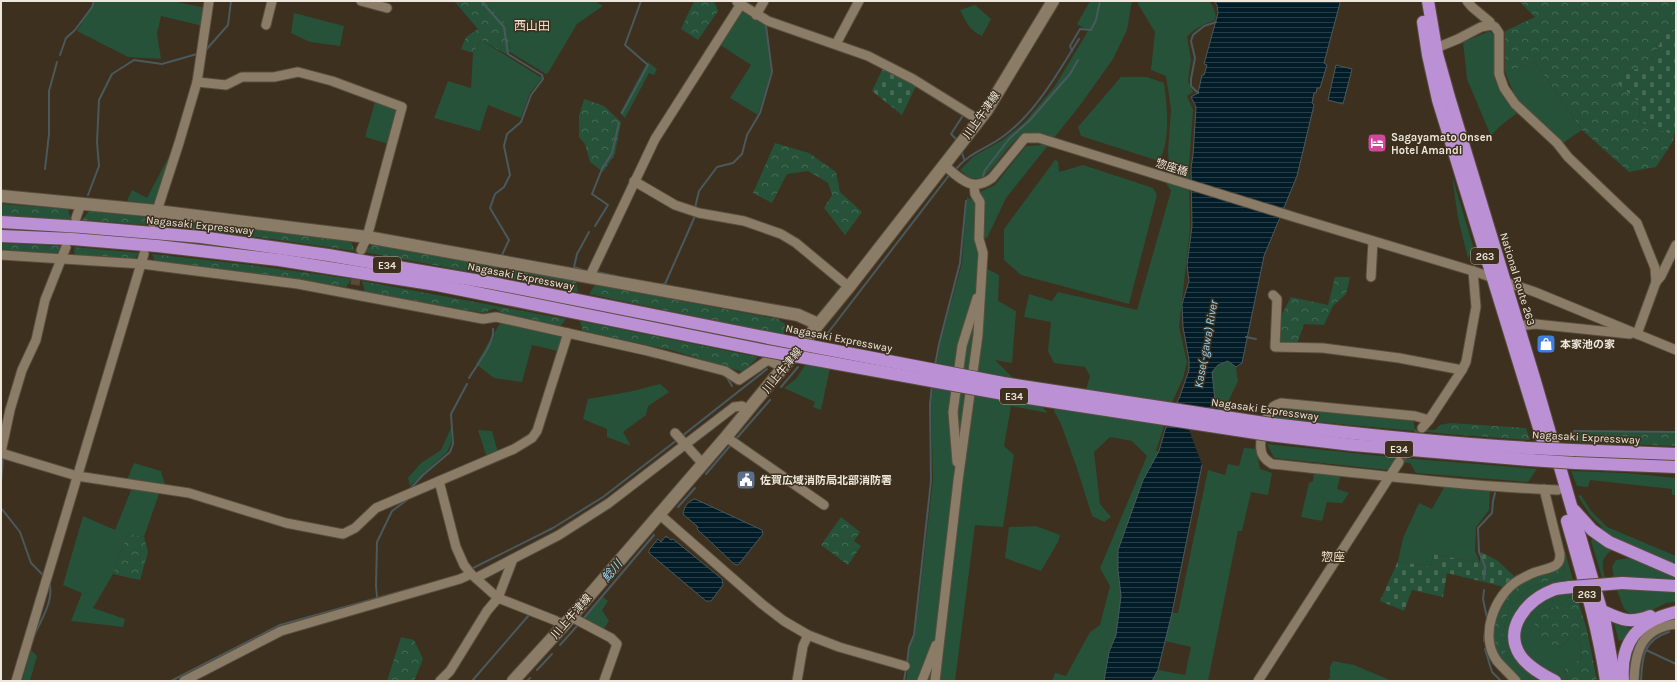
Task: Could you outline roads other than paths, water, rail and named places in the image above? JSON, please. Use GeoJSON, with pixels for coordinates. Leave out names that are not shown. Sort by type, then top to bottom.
{"type":"FeatureCollection","features":[{"type":"Feature","properties":{"kind":"highway","name":"National Route 263"},"geometry":{"type":"LineString","coordinates":[[1420,1],[1428,55],[1438,100],[1558,490],[1596,608],[1606,681]]}},
{"type":"Feature","properties":{"kind":"highway","name":"National Route 263"},"geometry":{"type":"LineString","coordinates":[[1428,1],[1436,47],[1448,97],[1519,326],[1572,508],[1615,681]]}},
{"type":"Feature","properties":{"kind":"highway","name":"Nagasaki Expressway"},"geometry":{"type":"LineString","coordinates":[[1,222],[201,237],[328,255],[492,283],[1003,383],[1360,446],[1575,463],[1676,467]]}},
{"type":"Feature","properties":{"kind":"highway","name":"Nagasaki Expressway"},"geometry":{"type":"LineString","coordinates":[[1,236],[72,239],[279,260],[437,285],[761,350],[1009,395],[1270,429],[1368,435],[1528,448],[1676,454]]}},
{"type":"Feature","properties":{"kind":"highway"},"geometry":{"type":"LineString","coordinates":[[1572,508],[1592,530],[1609,542],[1676,571]]}},
{"type":"Feature","properties":{"kind":"highway"},"geometry":{"type":"LineString","coordinates":[[1555,681],[1530,666],[1520,656],[1515,643],[1514,635],[1516,624],[1524,609],[1536,599],[1553,590],[1571,587],[1622,583],[1676,586]]}},
{"type":"Feature","properties":{"kind":"highway"},"geometry":{"type":"LineString","coordinates":[[1596,608],[1616,617],[1633,622],[1676,610]]}},
{"type":"Feature","properties":{"kind":"highway"},"geometry":{"type":"LineString","coordinates":[[1623,681],[1625,654],[1629,642],[1636,630],[1647,622],[1676,610]]}},
{"type":"Feature","properties":{"kind":"main road","name":"川上牛津線"},"geometry":{"type":"LineString","coordinates":[[513,681],[572,616],[748,411],[946,167],[987,110],[1054,1]]}},
{"type":"Feature","properties":{"kind":"main road"},"geometry":{"type":"LineString","coordinates":[[1,196],[81,204],[155,217],[367,237],[798,315],[818,324]]}},
{"type":"Feature","properties":{"kind":"street"},"geometry":{"type":"LineString","coordinates":[[155,217],[197,82],[209,1]]}},
{"type":"Feature","properties":{"kind":"street"},"geometry":{"type":"LineString","coordinates":[[266,25],[272,1]]}},
{"type":"Feature","properties":{"kind":"street"},"geometry":{"type":"LineString","coordinates":[[361,1],[387,8]]}},
{"type":"Feature","properties":{"kind":"street"},"geometry":{"type":"LineString","coordinates":[[756,15],[764,1]]}},
{"type":"Feature","properties":{"kind":"street"},"geometry":{"type":"LineString","coordinates":[[836,44],[859,1]]}},
{"type":"Feature","properties":{"kind":"street"},"geometry":{"type":"LineString","coordinates":[[1467,1],[1490,22],[1491,25],[1496,27],[1499,34],[1499,74],[1504,88],[1515,104],[1557,143],[1568,156],[1637,223],[1654,268],[1656,282]]}},
{"type":"Feature","properties":{"kind":"street"},"geometry":{"type":"LineString","coordinates":[[589,278],[655,139],[738,3],[756,15],[778,25],[868,56],[913,79],[979,120]]}},
{"type":"Feature","properties":{"kind":"street"},"geometry":{"type":"LineString","coordinates":[[1436,47],[1458,39],[1481,27],[1491,25]]}},
{"type":"Feature","properties":{"kind":"street"},"geometry":{"type":"LineString","coordinates":[[197,82],[226,85],[242,77],[274,77],[298,72],[332,81],[402,107],[367,237],[361,250]]}},
{"type":"Feature","properties":{"kind":"street","name":"惣座橋"},"geometry":{"type":"LineString","coordinates":[[974,185],[985,183],[992,178],[1025,138],[1035,137],[1492,277],[1535,292],[1676,350]]}},
{"type":"Feature","properties":{"kind":"street"},"geometry":{"type":"LineString","coordinates":[[935,681],[958,481],[978,335],[983,253],[979,239],[980,202],[974,194],[974,185],[962,180],[946,167]]}},
{"type":"Feature","properties":{"kind":"street"},"geometry":{"type":"LineString","coordinates":[[634,181],[675,205],[693,211],[744,220],[781,234],[796,243],[850,287]]}},
{"type":"Feature","properties":{"kind":"street"},"geometry":{"type":"LineString","coordinates":[[76,218],[81,204]]}},
{"type":"Feature","properties":{"kind":"street"},"geometry":{"type":"LineString","coordinates":[[1372,277],[1374,241]]}},
{"type":"Feature","properties":{"kind":"street"},"geometry":{"type":"LineString","coordinates":[[1519,326],[1536,324],[1604,332],[1637,334],[1656,282],[1662,276],[1676,245]]}},
{"type":"Feature","properties":{"kind":"street"},"geometry":{"type":"LineString","coordinates":[[66,247],[45,300],[36,340],[22,370],[10,410],[3,453],[77,476],[189,493],[286,523],[343,534],[355,528],[376,508],[514,449],[532,438],[541,422],[568,333]]}},
{"type":"Feature","properties":{"kind":"street"},"geometry":{"type":"LineString","coordinates":[[16,681],[144,254]]}},
{"type":"Feature","properties":{"kind":"street"},"geometry":{"type":"LineString","coordinates":[[1,255],[142,264],[298,284],[355,289],[483,319],[496,318],[648,351],[725,371],[738,380],[768,360],[784,368]]}},
{"type":"Feature","properties":{"kind":"street"},"geometry":{"type":"LineString","coordinates":[[1422,428],[1429,420],[1466,362],[1476,307],[1473,271]]}},
{"type":"Feature","properties":{"kind":"street"},"geometry":{"type":"LineString","coordinates":[[958,481],[954,412],[962,346],[981,283]]}},
{"type":"Feature","properties":{"kind":"street"},"geometry":{"type":"LineString","coordinates":[[1273,295],[1277,299],[1275,347],[1323,348],[1399,358],[1462,370]]}},
{"type":"Feature","properties":{"kind":"street"},"geometry":{"type":"LineString","coordinates":[[1429,420],[1416,416],[1281,402],[1274,406],[1269,413],[1260,450],[1266,461],[1272,464],[1390,477],[1558,490]]}},
{"type":"Feature","properties":{"kind":"street"},"geometry":{"type":"LineString","coordinates":[[184,681],[281,631],[473,576],[513,559],[559,535],[609,503],[684,444],[734,408],[742,406],[748,411]]}},
{"type":"Feature","properties":{"kind":"street"},"geometry":{"type":"LineString","coordinates":[[675,433],[703,464]]}},
{"type":"Feature","properties":{"kind":"street"},"geometry":{"type":"LineString","coordinates":[[726,437],[824,505]]}},
{"type":"Feature","properties":{"kind":"street"},"geometry":{"type":"LineString","coordinates":[[1258,681],[1399,462]]}},
{"type":"Feature","properties":{"kind":"street"},"geometry":{"type":"LineString","coordinates":[[439,481],[456,547],[464,565],[473,576],[498,598],[564,625]]}},
{"type":"Feature","properties":{"kind":"street"},"geometry":{"type":"LineString","coordinates":[[1516,681],[1497,660],[1490,643],[1490,627],[1493,613],[1506,591],[1517,581],[1532,573],[1555,566],[1559,561],[1560,554],[1544,489]]}},
{"type":"Feature","properties":{"kind":"street"},"geometry":{"type":"LineString","coordinates":[[660,514],[762,604],[784,621],[808,635],[839,647],[905,666]]}},
{"type":"Feature","properties":{"kind":"street"},"geometry":{"type":"LineString","coordinates":[[440,681],[450,671],[487,611],[498,598],[513,559]]}},
{"type":"Feature","properties":{"kind":"street"},"geometry":{"type":"LineString","coordinates":[[572,616],[611,638],[618,644],[604,681]]}},
{"type":"Feature","properties":{"kind":"street"},"geometry":{"type":"LineString","coordinates":[[1634,681],[1634,660],[1642,642],[1656,629],[1676,624]]}},
{"type":"Feature","properties":{"kind":"street"},"geometry":{"type":"LineString","coordinates":[[922,681],[941,632]]}},
{"type":"Feature","properties":{"kind":"street"},"geometry":{"type":"LineString","coordinates":[[797,681],[803,646],[808,635]]}},
{"type":"Feature","properties":{"kind":"water","name":"Kase(-gawa) River"},"geometry":{"type":"Polygon","coordinates":[[[1214,1],[1339,1],[1340,3],[1324,63],[1327,65],[1320,88],[1317,88],[1316,93],[1314,93],[1312,103],[1314,105],[1297,176],[1264,256],[1242,363],[1236,367],[1228,361],[1218,365],[1212,372],[1215,401],[1219,409],[1214,440],[1202,465],[1172,613],[1158,670],[1152,681],[1104,681],[1109,652],[1116,635],[1121,596],[1118,570],[1118,550],[1143,480],[1159,451],[1165,430],[1180,396],[1189,370],[1189,360],[1183,327],[1182,304],[1189,281],[1187,265],[1192,226],[1191,168],[1196,107],[1191,97],[1198,93],[1202,75],[1204,75],[1207,65],[1204,64],[1218,13],[1217,5],[1214,1]]]}},
{"type":"Feature","properties":{"kind":"water"},"geometry":{"type":"Polygon","coordinates":[[[1336,65],[1352,69],[1343,104],[1328,100],[1336,65]]]}},
{"type":"Feature","properties":{"kind":"water"},"geometry":{"type":"Polygon","coordinates":[[[695,499],[762,530],[763,534],[738,565],[734,564],[697,529],[698,527],[683,514],[684,509],[690,501],[695,499]]]}},
{"type":"Feature","properties":{"kind":"water"},"geometry":{"type":"Polygon","coordinates":[[[666,536],[671,540],[673,539],[722,579],[723,585],[711,601],[706,601],[649,553],[649,550],[658,539],[661,542],[666,536]]]}},
{"type":"Feature","properties":{"kind":"waterway"},"geometry":{"type":"LineString","coordinates":[[60,55],[66,38],[75,30],[92,7],[94,1]]}},
{"type":"Feature","properties":{"kind":"waterway"},"geometry":{"type":"LineString","coordinates":[[205,51],[228,25],[231,1]]}},
{"type":"Feature","properties":{"kind":"waterway"},"geometry":{"type":"LineString","coordinates":[[481,1],[504,27],[508,54],[542,75],[543,79],[531,95],[521,122],[507,134],[504,146],[510,175],[504,187],[495,194],[490,208],[509,240],[502,255]]}},
{"type":"Feature","properties":{"kind":"waterway"},"geometry":{"type":"LineString","coordinates":[[622,113],[648,65],[625,45],[641,1]]}},
{"type":"Feature","properties":{"kind":"waterway"},"geometry":{"type":"LineString","coordinates":[[1072,51],[1070,46],[1080,29],[1091,30],[1096,20],[1100,1]]}},
{"type":"Feature","properties":{"kind":"waterway"},"geometry":{"type":"LineString","coordinates":[[1198,93],[1191,86],[1195,58],[1191,41],[1193,35],[1204,26],[1216,22]]}},
{"type":"Feature","properties":{"kind":"waterway"},"geometry":{"type":"LineString","coordinates":[[695,208],[699,191],[717,167],[733,163],[742,154],[747,135],[760,113],[772,72],[766,26]]}},
{"type":"Feature","properties":{"kind":"waterway"},"geometry":{"type":"LineString","coordinates":[[955,170],[967,158],[1005,135],[1027,115],[1055,78],[1079,39]]}},
{"type":"Feature","properties":{"kind":"waterway"},"geometry":{"type":"LineString","coordinates":[[88,195],[99,166],[97,142],[99,100],[112,74],[134,60],[162,64],[197,54]]}},
{"type":"Feature","properties":{"kind":"waterway"},"geometry":{"type":"LineString","coordinates":[[983,176],[985,170],[1009,139],[1030,120],[1070,74],[1078,60]]}},
{"type":"Feature","properties":{"kind":"waterway"},"geometry":{"type":"LineString","coordinates":[[45,169],[49,134],[49,91],[57,62]]}},
{"type":"Feature","properties":{"kind":"waterway"},"geometry":{"type":"LineString","coordinates":[[957,140],[951,134],[962,117]]}},
{"type":"Feature","properties":{"kind":"waterway"},"geometry":{"type":"LineString","coordinates":[[595,226],[608,205],[592,194],[602,169],[612,153],[619,123]]}},
{"type":"Feature","properties":{"kind":"waterway"},"geometry":{"type":"LineString","coordinates":[[961,150],[964,159]]}},
{"type":"Feature","properties":{"kind":"waterway"},"geometry":{"type":"LineString","coordinates":[[824,338],[950,174]]}},
{"type":"Feature","properties":{"kind":"waterway"},"geometry":{"type":"LineString","coordinates":[[935,366],[939,344],[960,263],[966,201]]}},
{"type":"Feature","properties":{"kind":"waterway"},"geometry":{"type":"LineString","coordinates":[[659,284],[665,284],[695,216]]}},
{"type":"Feature","properties":{"kind":"waterway"},"geometry":{"type":"LineString","coordinates":[[583,270],[574,267],[577,254],[589,232]]}},
{"type":"Feature","properties":{"kind":"waterway"},"geometry":{"type":"LineString","coordinates":[[597,272],[616,276]]}},
{"type":"Feature","properties":{"kind":"waterway"},"geometry":{"type":"LineString","coordinates":[[469,378],[491,341],[493,329]]}},
{"type":"Feature","properties":{"kind":"waterway"},"geometry":{"type":"LineString","coordinates":[[1246,337],[1256,339]]}},
{"type":"Feature","properties":{"kind":"waterway"},"geometry":{"type":"LineString","coordinates":[[646,355],[656,358]]}},
{"type":"Feature","properties":{"kind":"waterway","name":"鯰川"},"geometry":{"type":"LineString","coordinates":[[781,387],[798,367]]}},
{"type":"Feature","properties":{"kind":"waterway"},"geometry":{"type":"LineString","coordinates":[[682,436],[767,369]]}},
{"type":"Feature","properties":{"kind":"waterway"},"geometry":{"type":"LineString","coordinates":[[726,376],[732,386]]}},
{"type":"Feature","properties":{"kind":"waterway"},"geometry":{"type":"LineString","coordinates":[[410,489],[423,475],[450,452],[453,444],[451,414],[467,384]]}},
{"type":"Feature","properties":{"kind":"waterway"},"geometry":{"type":"LineString","coordinates":[[907,664],[909,647],[914,635],[931,481],[930,404],[932,386]]}},
{"type":"Feature","properties":{"kind":"waterway","name":"鯰川"},"geometry":{"type":"LineString","coordinates":[[736,439],[770,400]]}},
{"type":"Feature","properties":{"kind":"waterway"},"geometry":{"type":"LineString","coordinates":[[1574,431],[1676,432]]}},
{"type":"Feature","properties":{"kind":"waterway"},"geometry":{"type":"LineString","coordinates":[[471,569],[553,528],[603,497],[677,440]]}},
{"type":"Feature","properties":{"kind":"waterway","name":"鯰川"},"geometry":{"type":"LineString","coordinates":[[706,474],[730,446]]}},
{"type":"Feature","properties":{"kind":"waterway"},"geometry":{"type":"LineString","coordinates":[[1,483],[3,458]]}},
{"type":"Feature","properties":{"kind":"waterway","name":"鯰川"},"geometry":{"type":"LineString","coordinates":[[678,507],[695,488]]}},
{"type":"Feature","properties":{"kind":"waterway"},"geometry":{"type":"LineString","coordinates":[[1484,579],[1485,566],[1479,552],[1478,528],[1492,513],[1495,493]]}},
{"type":"Feature","properties":{"kind":"waterway"},"geometry":{"type":"LineString","coordinates":[[377,597],[377,542],[392,511],[407,500]]}},
{"type":"Feature","properties":{"kind":"waterway"},"geometry":{"type":"LineString","coordinates":[[1,508],[20,532],[31,563],[44,576]]}},
{"type":"Feature","properties":{"kind":"waterway","name":"鯰川"},"geometry":{"type":"LineString","coordinates":[[583,619],[654,535]]}},
{"type":"Feature","properties":{"kind":"waterway"},"geometry":{"type":"LineString","coordinates":[[34,636],[49,602],[49,582]]}},
{"type":"Feature","properties":{"kind":"waterway"},"geometry":{"type":"LineString","coordinates":[[171,681],[280,625],[424,585]]}},
{"type":"Feature","properties":{"kind":"waterway"},"geometry":{"type":"LineString","coordinates":[[1484,590],[1483,599],[1487,618],[1484,641]]}},
{"type":"Feature","properties":{"kind":"waterway"},"geometry":{"type":"LineString","coordinates":[[472,681],[529,615]]}},
{"type":"Feature","properties":{"kind":"waterway","name":"鯰川"},"geometry":{"type":"LineString","coordinates":[[560,645],[577,626]]}},
{"type":"Feature","properties":{"kind":"waterway"},"geometry":{"type":"LineString","coordinates":[[1641,681],[1643,657],[1646,650],[1649,645],[1660,635],[1669,632]]}},
{"type":"Feature","properties":{"kind":"waterway"},"geometry":{"type":"LineString","coordinates":[[1485,649],[1492,672],[1501,681]]}},
{"type":"Feature","properties":{"kind":"waterway"},"geometry":{"type":"LineString","coordinates":[[1646,650],[1676,664]]}},
{"type":"Feature","properties":{"kind":"waterway","name":"鯰川"},"geometry":{"type":"LineString","coordinates":[[537,670],[552,654]]}},
{"type":"Feature","properties":{"kind":"waterway"},"geometry":{"type":"LineString","coordinates":[[904,681],[906,668]]}},
{"type":"Feature","properties":{"kind":"waterway","name":"鯰川"},"geometry":{"type":"LineString","coordinates":[[527,681],[530,678]]}},
{"type":"Feature","properties":{"kind":"tunnel"},"geometry":{"type":"LineString","coordinates":[[355,285],[358,267]]}},
{"type":"Feature","properties":{"kind":"tunnel"},"geometry":{"type":"LineString","coordinates":[[1399,462],[1422,428]]}},
{"type":"Feature","properties":{"kind":"place","name":"Sagayamato Onsen Hotel Amandi"},"geometry":{"type":"Point","coordinates":[1377,143]}},
{"type":"Feature","properties":{"kind":"place","name":"本家池の家"},"geometry":{"type":"Point","coordinates":[1546,344]}},
{"type":"Feature","properties":{"kind":"place","name":"佐賀広域消防局北部消防署"},"geometry":{"type":"Point","coordinates":[746,480]}},
{"type":"Feature","properties":{"kind":"district","name":"西山田"},"geometry":{"type":"Point","coordinates":[532,26]}},
{"type":"Feature","properties":{"kind":"district","name":"惣座"},"geometry":{"type":"Point","coordinates":[1333,557]}}]}
